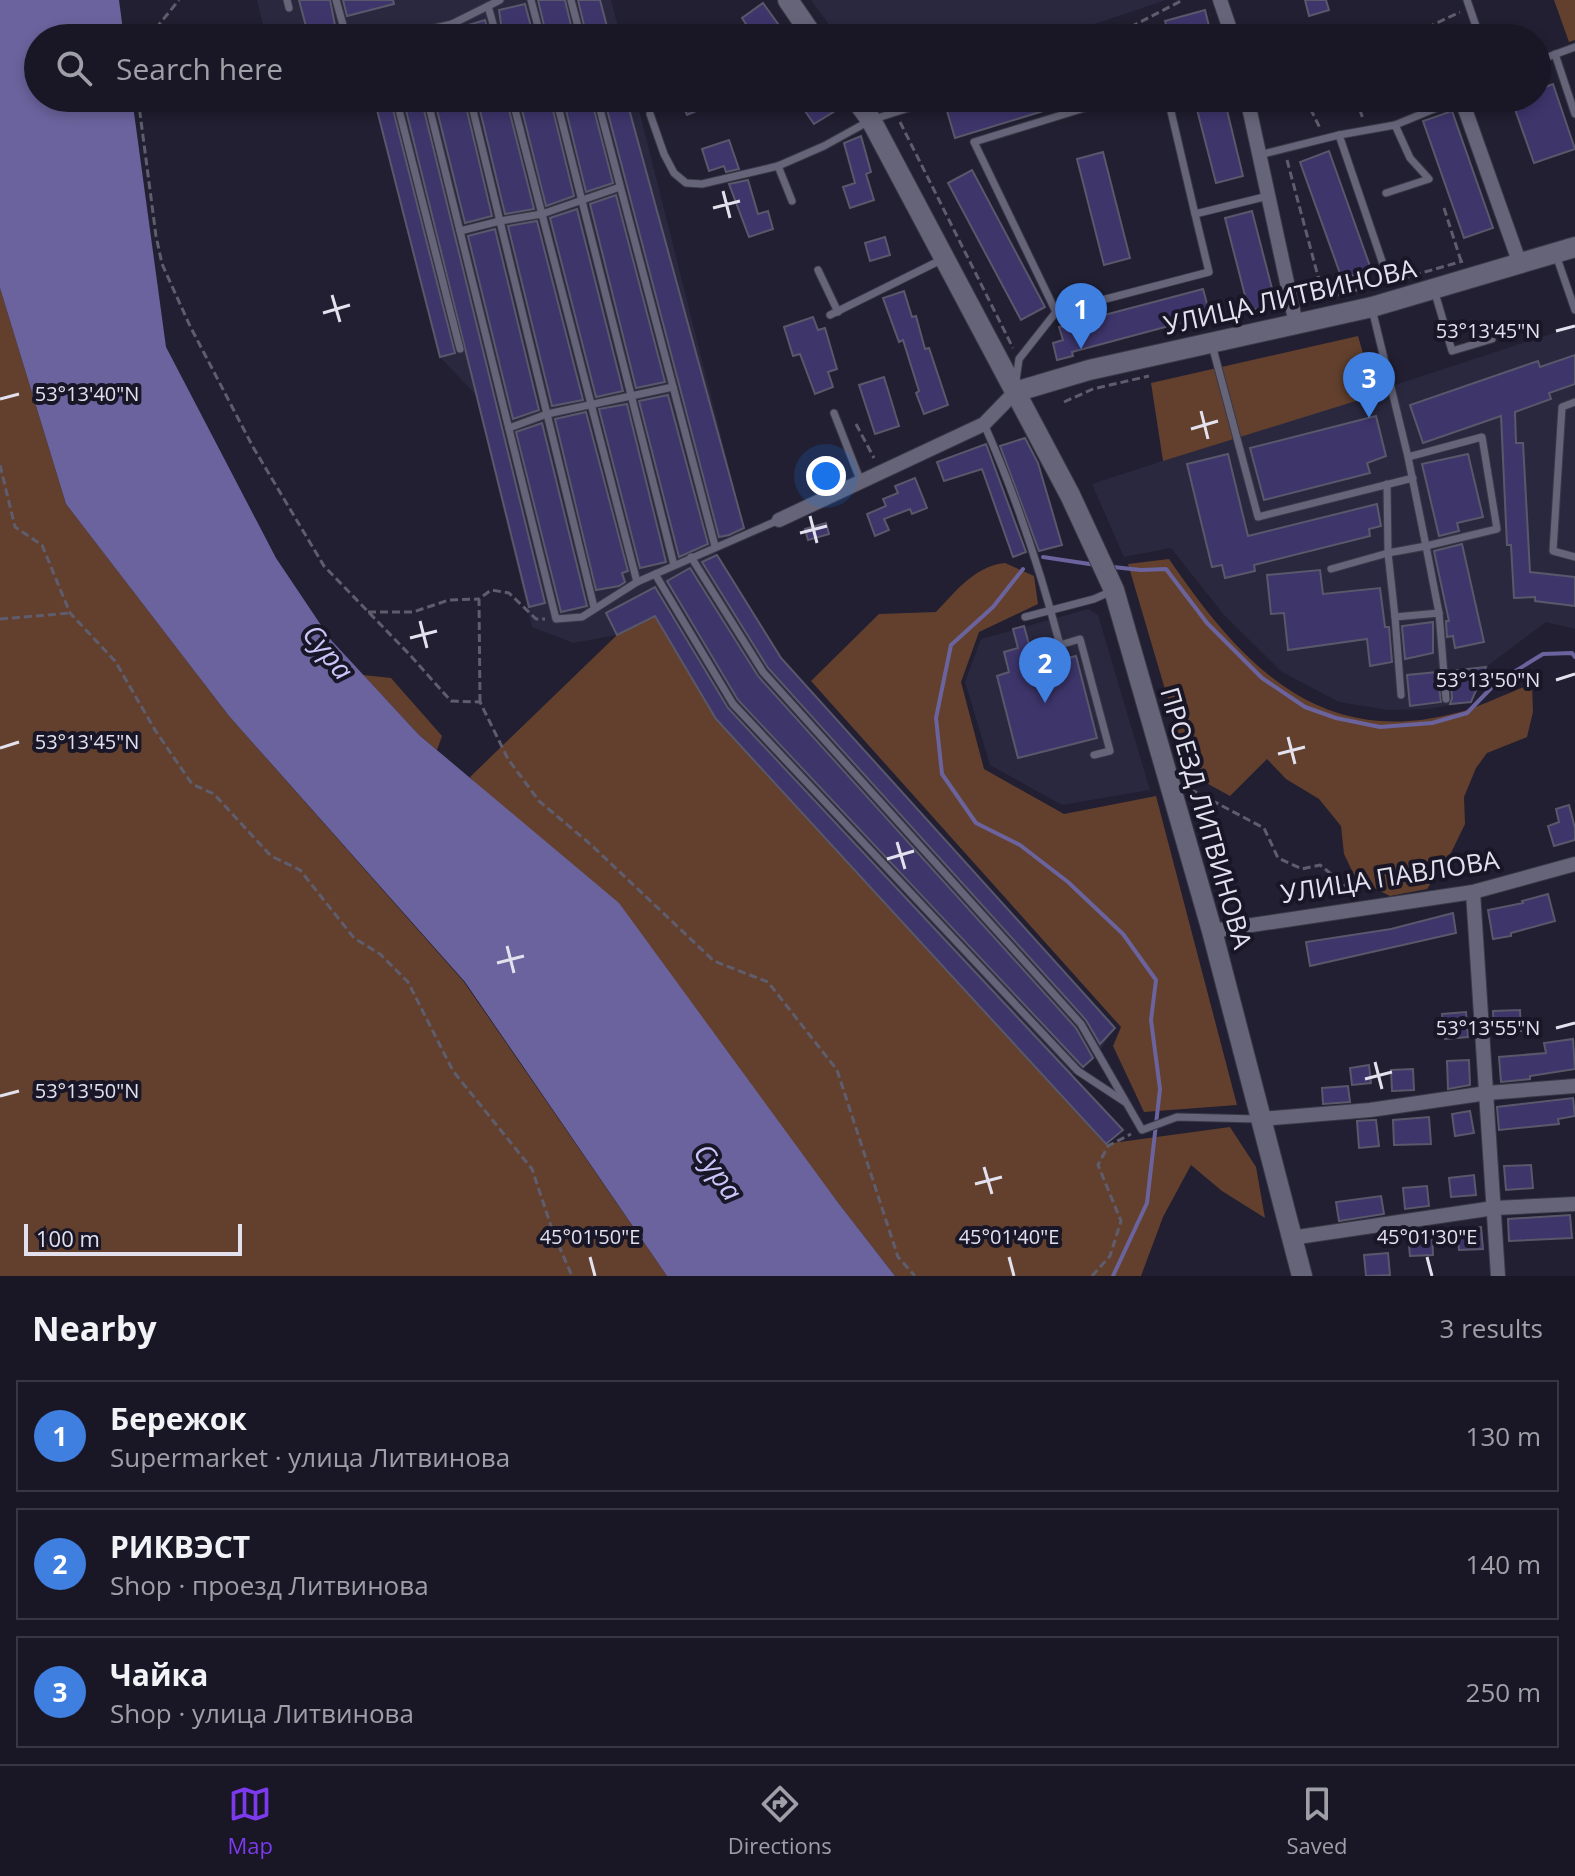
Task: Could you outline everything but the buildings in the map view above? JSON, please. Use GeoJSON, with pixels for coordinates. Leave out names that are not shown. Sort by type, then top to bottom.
{"type":"FeatureCollection","features":[{"type":"Feature","properties":{"kind":"main road"},"geometry":{"type":"LineString","coordinates":[[788,0],[804,24]]}},
{"type":"Feature","properties":{"kind":"main road","name":"ПРОЕЗД ЛИТВИНОВА"},"geometry":{"type":"LineString","coordinates":[[865,112],[1076,507],[1114,590],[1212,931],[1302,1276]]}},
{"type":"Feature","properties":{"kind":"main road","name":"УЛИЦА ЛИТВИНОВА"},"geometry":{"type":"LineString","coordinates":[[1015,392],[1089,370],[1372,307],[1565,250]]}},
{"type":"Feature","properties":{"kind":"street"},"geometry":{"type":"LineString","coordinates":[[1220,0],[1228,24]]}},
{"type":"Feature","properties":{"kind":"street"},"geometry":{"type":"LineString","coordinates":[[1250,112],[1296,324]]}},
{"type":"Feature","properties":{"kind":"street"},"geometry":{"type":"LineString","coordinates":[[1466,112],[1520,264]]}},
{"type":"Feature","properties":{"kind":"street"},"geometry":{"type":"LineString","coordinates":[[779,520],[984,424],[1015,392]]}},
{"type":"Feature","properties":{"kind":"street","name":"УЛИЦА ПАВЛОВА"},"geometry":{"type":"LineString","coordinates":[[1212,931],[1473,892],[1575,864]]}},
{"type":"Feature","properties":{"kind":"street"},"geometry":{"type":"LineString","coordinates":[[1473,892],[1498,1276]]}},
{"type":"Feature","properties":{"kind":"street"},"geometry":{"type":"LineString","coordinates":[[1260,1119],[1370,1110],[1487,1093],[1575,1086]]}},
{"type":"Feature","properties":{"kind":"street"},"geometry":{"type":"LineString","coordinates":[[1291,1238],[1494,1208],[1575,1204]]}},
{"type":"Feature","properties":{"kind":"lane"},"geometry":{"type":"LineString","coordinates":[[336,0],[343,24]]}},
{"type":"Feature","properties":{"kind":"lane"},"geometry":{"type":"LineString","coordinates":[[452,24],[500,0]]}},
{"type":"Feature","properties":{"kind":"lane"},"geometry":{"type":"LineString","coordinates":[[531,0],[537,24]]}},
{"type":"Feature","properties":{"kind":"lane"},"geometry":{"type":"LineString","coordinates":[[571,0],[577,24]]}},
{"type":"Feature","properties":{"kind":"lane"},"geometry":{"type":"LineString","coordinates":[[1468,4],[1475,24]]}},
{"type":"Feature","properties":{"kind":"lane"},"geometry":{"type":"LineString","coordinates":[[488,6],[493,24]]}},
{"type":"Feature","properties":{"kind":"lane"},"geometry":{"type":"LineString","coordinates":[[1551,56],[1575,47]]}},
{"type":"Feature","properties":{"kind":"lane"},"geometry":{"type":"LineString","coordinates":[[1555,54],[1575,114]]}},
{"type":"Feature","properties":{"kind":"lane"},"geometry":{"type":"LineString","coordinates":[[400,112],[460,349]]}},
{"type":"Feature","properties":{"kind":"lane"},"geometry":{"type":"LineString","coordinates":[[430,112],[556,619],[582,617],[637,582],[779,520]]}},
{"type":"Feature","properties":{"kind":"lane"},"geometry":{"type":"LineString","coordinates":[[473,112],[594,607]]}},
{"type":"Feature","properties":{"kind":"lane"},"geometry":{"type":"LineString","coordinates":[[516,112],[637,582]]}},
{"type":"Feature","properties":{"kind":"lane"},"geometry":{"type":"LineString","coordinates":[[560,112],[674,565]]}},
{"type":"Feature","properties":{"kind":"lane"},"geometry":{"type":"LineString","coordinates":[[601,112],[715,546]]}},
{"type":"Feature","properties":{"kind":"lane"},"geometry":{"type":"LineString","coordinates":[[650,114],[674,173],[686,183],[702,184],[778,166],[824,146],[871,120],[896,112]]}},
{"type":"Feature","properties":{"kind":"lane"},"geometry":{"type":"LineString","coordinates":[[1056,312],[974,142],[1072,112]]}},
{"type":"Feature","properties":{"kind":"lane"},"geometry":{"type":"LineString","coordinates":[[1015,392],[1019,359],[1056,312],[1209,272],[1171,112]]}},
{"type":"Feature","properties":{"kind":"lane"},"geometry":{"type":"LineString","coordinates":[[1258,156],[1339,135],[1395,125],[1427,112]]}},
{"type":"Feature","properties":{"kind":"lane"},"geometry":{"type":"LineString","coordinates":[[1386,193],[1429,179],[1410,158],[1395,125]]}},
{"type":"Feature","properties":{"kind":"lane"},"geometry":{"type":"LineString","coordinates":[[1339,135],[1384,267]]}},
{"type":"Feature","properties":{"kind":"lane"},"geometry":{"type":"LineString","coordinates":[[778,166],[792,201]]}},
{"type":"Feature","properties":{"kind":"lane"},"geometry":{"type":"LineString","coordinates":[[460,231],[542,214],[620,187]]}},
{"type":"Feature","properties":{"kind":"lane"},"geometry":{"type":"LineString","coordinates":[[1195,214],[1268,196]]}},
{"type":"Feature","properties":{"kind":"lane"},"geometry":{"type":"LineString","coordinates":[[1565,250],[1575,310]]}},
{"type":"Feature","properties":{"kind":"lane"},"geometry":{"type":"LineString","coordinates":[[818,270],[834,314],[943,259]]}},
{"type":"Feature","properties":{"kind":"lane"},"geometry":{"type":"LineString","coordinates":[[1434,290],[1452,351],[1492,339]]}},
{"type":"Feature","properties":{"kind":"lane"},"geometry":{"type":"LineString","coordinates":[[1372,307],[1413,478],[1439,613],[1446,699]]}},
{"type":"Feature","properties":{"kind":"lane"},"geometry":{"type":"LineString","coordinates":[[1211,343],[1258,517],[1413,478]]}},
{"type":"Feature","properties":{"kind":"lane"},"geometry":{"type":"LineString","coordinates":[[509,428],[547,414],[673,387]]}},
{"type":"Feature","properties":{"kind":"lane"},"geometry":{"type":"LineString","coordinates":[[1575,402],[1562,407],[1553,551],[1575,557]]}},
{"type":"Feature","properties":{"kind":"lane"},"geometry":{"type":"LineString","coordinates":[[834,413],[861,482]]}},
{"type":"Feature","properties":{"kind":"lane"},"geometry":{"type":"LineString","coordinates":[[984,424],[1010,483],[1060,645],[1080,639],[1110,751],[1094,755]]}},
{"type":"Feature","properties":{"kind":"lane"},"geometry":{"type":"LineString","coordinates":[[1331,569],[1497,529],[1482,437],[1408,457]]}},
{"type":"Feature","properties":{"kind":"lane"},"geometry":{"type":"LineString","coordinates":[[1387,484],[1388,553],[1401,695]]}},
{"type":"Feature","properties":{"kind":"lane"},"geometry":{"type":"LineString","coordinates":[[691,557],[763,672],[1081,1024],[1142,1130],[1177,1117],[1260,1119]]}},
{"type":"Feature","properties":{"kind":"lane"},"geometry":{"type":"LineString","coordinates":[[655,574],[733,704],[1078,1071],[1127,1103]]}},
{"type":"Feature","properties":{"kind":"lane"},"geometry":{"type":"LineString","coordinates":[[1025,617],[1094,599],[1114,590]]}},
{"type":"Feature","properties":{"kind":"lane"},"geometry":{"type":"LineString","coordinates":[[1395,617],[1439,613]]}},
{"type":"Feature","properties":{"kind":"path"},"geometry":{"type":"LineString","coordinates":[[159,24],[179,0]]}},
{"type":"Feature","properties":{"kind":"path"},"geometry":{"type":"LineString","coordinates":[[1136,24],[1183,0]]}},
{"type":"Feature","properties":{"kind":"path"},"geometry":{"type":"LineString","coordinates":[[1431,24],[1468,4]]}},
{"type":"Feature","properties":{"kind":"path"},"geometry":{"type":"LineString","coordinates":[[140,112],[162,264],[190,326],[253,447],[324,566],[451,701],[480,702]]}},
{"type":"Feature","properties":{"kind":"path"},"geometry":{"type":"LineString","coordinates":[[1312,112],[1325,139]]}},
{"type":"Feature","properties":{"kind":"path"},"geometry":{"type":"LineString","coordinates":[[1361,112],[1367,130]]}},
{"type":"Feature","properties":{"kind":"path"},"geometry":{"type":"LineString","coordinates":[[1284,149],[1324,299]]}},
{"type":"Feature","properties":{"kind":"path"},"geometry":{"type":"LineString","coordinates":[[1444,208],[1461,261]]}},
{"type":"Feature","properties":{"kind":"path"},"geometry":{"type":"LineString","coordinates":[[1384,267],[1388,282],[1476,257]]}},
{"type":"Feature","properties":{"kind":"path"},"geometry":{"type":"LineString","coordinates":[[856,424],[874,458],[886,469]]}},
{"type":"Feature","properties":{"kind":"path"},"geometry":{"type":"LineString","coordinates":[[0,465],[15,527],[42,545],[70,613],[115,661],[155,730],[192,784],[214,794],[271,856],[300,870],[354,938],[380,954],[408,982],[453,1071],[532,1169],[572,1276]]}},
{"type":"Feature","properties":{"kind":"path"},"geometry":{"type":"LineString","coordinates":[[367,612],[413,612],[449,600],[479,599],[491,590],[509,593],[536,619],[556,619]]}},
{"type":"Feature","properties":{"kind":"path"},"geometry":{"type":"LineString","coordinates":[[479,599],[480,702],[508,759],[539,801],[589,843],[714,961],[768,982],[837,1070],[898,1257],[915,1276]]}},
{"type":"Feature","properties":{"kind":"path"},"geometry":{"type":"LineString","coordinates":[[0,619],[70,613]]}},
{"type":"Feature","properties":{"kind":"path"},"geometry":{"type":"LineString","coordinates":[[1169,778],[1264,828],[1278,858],[1302,869],[1320,865],[1371,907]]}},
{"type":"Feature","properties":{"kind":"path"},"geometry":{"type":"LineString","coordinates":[[1092,1276],[1110,1256],[1121,1221],[1098,1165],[1108,1146],[1142,1130]]}},
{"type":"Feature","properties":{"kind":"shaded area"},"geometry":{"type":"Polygon","coordinates":[[[257,0],[611,0],[617,24],[263,24],[257,0]]]}},
{"type":"Feature","properties":{"kind":"shaded area"},"geometry":{"type":"Polygon","coordinates":[[[811,0],[1166,0],[1095,24],[829,24],[811,0]]]}},
{"type":"Feature","properties":{"kind":"shaded area"},"geometry":{"type":"Polygon","coordinates":[[[1554,0],[1575,0],[1575,40],[1569,42],[1554,0]]]}},
{"type":"Feature","properties":{"kind":"shaded area"},"geometry":{"type":"Polygon","coordinates":[[[378,112],[640,112],[745,531],[715,552],[781,658],[1115,1028],[1096,1056],[1072,1075],[1123,1130],[1106,1144],[716,719],[656,617],[617,635],[573,643],[532,627],[475,394],[440,357],[378,112]]]}},
{"type":"Feature","properties":{"kind":"shaded area"},"geometry":{"type":"Polygon","coordinates":[[[0,288],[66,504],[229,716],[464,982],[667,1276],[0,1276],[0,288]]]}},
{"type":"Feature","properties":{"kind":"shaded area"},"geometry":{"type":"Polygon","coordinates":[[[1575,326],[1575,629],[1546,622],[1486,667],[1471,702],[1428,709],[1388,710],[1339,702],[1282,672],[1224,615],[1171,548],[1124,557],[1092,484],[1575,326]]]}},
{"type":"Feature","properties":{"kind":"shaded area"},"geometry":{"type":"Polygon","coordinates":[[[1358,336],[1375,395],[1163,461],[1151,383],[1358,336]]]}},
{"type":"Feature","properties":{"kind":"shaded area"},"geometry":{"type":"Polygon","coordinates":[[[1169,559],[1224,631],[1253,662],[1286,688],[1321,707],[1360,718],[1404,721],[1452,714],[1532,684],[1533,712],[1527,737],[1487,753],[1476,768],[1464,797],[1465,824],[1451,853],[1427,889],[1390,896],[1356,879],[1344,854],[1341,826],[1319,799],[1286,779],[1267,759],[1230,796],[1190,774],[1128,564],[1169,559]]]}},
{"type":"Feature","properties":{"kind":"shaded area"},"geometry":{"type":"Polygon","coordinates":[[[1005,563],[1034,576],[1038,604],[979,632],[961,682],[984,769],[1064,814],[1156,796],[1237,1105],[1144,1112],[1113,1046],[1121,1027],[811,681],[879,614],[936,612],[975,574],[1005,563]]]}},
{"type":"Feature","properties":{"kind":"shaded area"},"geometry":{"type":"Polygon","coordinates":[[[1088,609],[1098,615],[1150,790],[1062,805],[990,765],[965,682],[981,639],[1088,609]]]}},
{"type":"Feature","properties":{"kind":"shaded area"},"geometry":{"type":"Polygon","coordinates":[[[655,616],[716,719],[1105,1144],[1230,1127],[1256,1167],[1265,1218],[1222,1191],[1191,1165],[1163,1217],[1141,1276],[895,1276],[836,1200],[470,777],[617,635],[655,616]]]}},
{"type":"Feature","properties":{"kind":"shaded area"},"geometry":{"type":"Polygon","coordinates":[[[363,675],[391,678],[442,736],[437,750],[419,735],[363,675]]]}},
{"type":"Feature","properties":{"kind":"water","name":"Сура"},"geometry":{"type":"Polygon","coordinates":[[[0,0],[119,0],[122,24],[24,24],[24,112],[134,112],[166,347],[276,558],[331,640],[419,735],[619,903],[895,1276],[667,1276],[465,982],[229,716],[66,504],[0,288],[0,0]]]}},
{"type":"Feature","properties":{"kind":"waterway"},"geometry":{"type":"LineString","coordinates":[[1043,557],[1096,565]]}},
{"type":"Feature","properties":{"kind":"waterway"},"geometry":{"type":"LineString","coordinates":[[1113,567],[1166,569],[1207,623],[1262,678],[1305,707],[1336,718],[1380,727],[1432,723],[1467,713],[1496,683],[1543,654],[1572,653],[1575,657]]}},
{"type":"Feature","properties":{"kind":"waterway"},"geometry":{"type":"LineString","coordinates":[[1023,569],[993,607],[951,645],[936,718],[942,774],[976,823],[1020,845],[1068,882],[1123,934],[1156,980],[1151,1020],[1160,1089],[1147,1203],[1113,1276]]}},
{"type":"Feature","properties":{"kind":"place","name":"Бережок"},"geometry":{"type":"Point","coordinates":[1081,349]}},
{"type":"Feature","properties":{"kind":"place","name":"Чайка"},"geometry":{"type":"Point","coordinates":[1369,418]}},
{"type":"Feature","properties":{"kind":"place","name":"РИКВЭСТ"},"geometry":{"type":"Point","coordinates":[1045,703]}}]}
